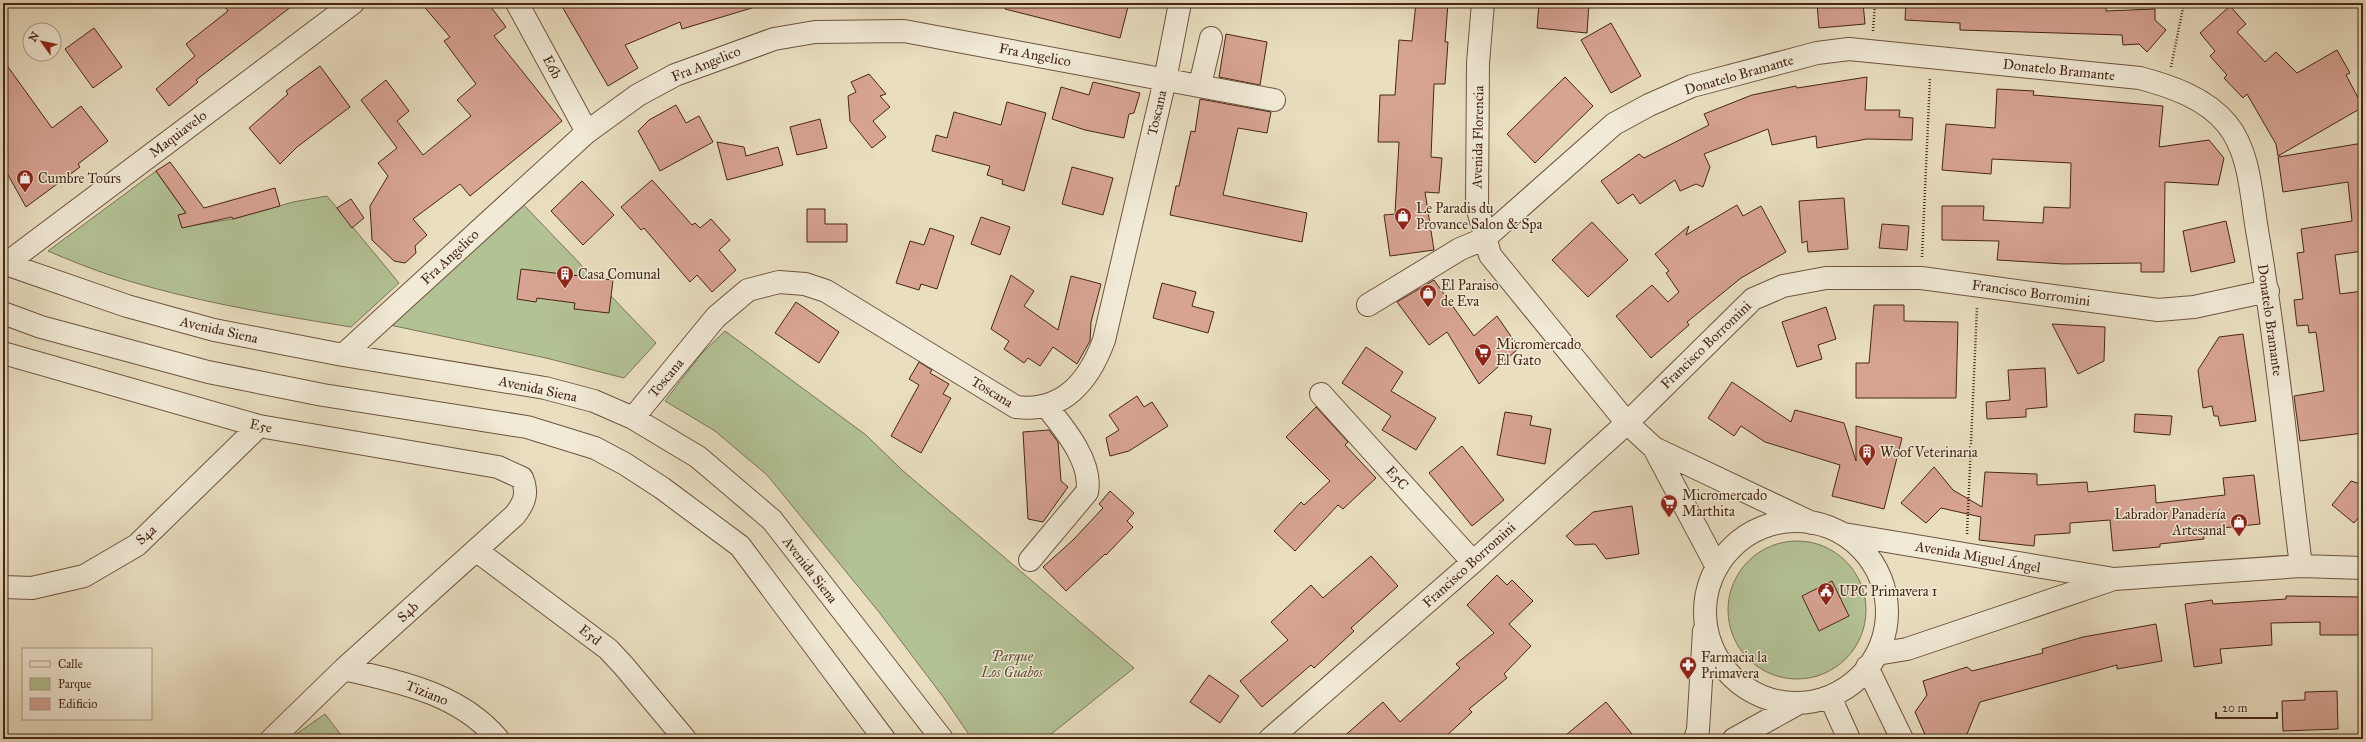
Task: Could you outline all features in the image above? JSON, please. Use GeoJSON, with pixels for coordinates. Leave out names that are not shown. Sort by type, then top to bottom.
{"type":"FeatureCollection","features":[{"type":"Feature","properties":{"kind":"street","name":"Maquiavelo"},"geometry":{"type":"LineString","coordinates":[[4,265],[353,3]]}},
{"type":"Feature","properties":{"kind":"street","name":"E6b"},"geometry":{"type":"LineString","coordinates":[[517,3],[587,132]]}},
{"type":"Feature","properties":{"kind":"street","name":"Toscana"},"geometry":{"type":"LineString","coordinates":[[633,418],[716,317],[748,290],[779,282],[805,284],[826,290],[1016,407],[1034,409],[1047,407],[1068,395],[1083,380],[1096,362],[1104,340],[1165,80],[1180,3]]}},
{"type":"Feature","properties":{"kind":"street","name":"Avenida Florencia"},"geometry":{"type":"LineString","coordinates":[[1484,3],[1478,62],[1477,206],[1484,239],[1490,255],[1626,423],[1654,448],[1812,522]]}},
{"type":"Feature","properties":{"kind":"street","name":"Fra Angelico"},"geometry":{"type":"LineString","coordinates":[[343,355],[587,132],[638,94],[675,75],[774,39],[815,32],[904,31],[1274,100]]}},
{"type":"Feature","properties":{"kind":"street"},"geometry":{"type":"LineString","coordinates":[[1200,85],[1211,38]]}},
{"type":"Feature","properties":{"kind":"street","name":"Donatelo Bramante"},"geometry":{"type":"LineString","coordinates":[[1368,305],[1460,249],[1484,239],[1614,124],[1649,105],[1692,86],[1817,53],[1849,49],[2140,78],[2166,84],[2199,101],[2227,123],[2243,151],[2268,291],[2301,566]]}},
{"type":"Feature","properties":{"kind":"street","name":"Avenida Siena"},"geometry":{"type":"LineString","coordinates":[[4,265],[175,320],[236,334],[343,355],[545,388],[594,401],[633,418],[698,457],[772,520],[942,739]]}},
{"type":"Feature","properties":{"kind":"street","name":"Francisco Borromini"},"geometry":{"type":"LineString","coordinates":[[1270,739],[1474,562],[1626,423],[1753,299],[1783,286],[1826,278],[1921,278],[2158,310],[2194,307],[2268,291]]}},
{"type":"Feature","properties":{"kind":"street"},"geometry":{"type":"LineString","coordinates":[[3,313],[41,327],[208,372],[323,395],[527,427],[595,448],[625,464],[662,488],[740,546],[884,739]]}},
{"type":"Feature","properties":{"kind":"street","name":"E5e"},"geometry":{"type":"LineString","coordinates":[[3,353],[259,426],[486,464],[514,472],[522,478]]}},
{"type":"Feature","properties":{"kind":"street","name":"E5C"},"geometry":{"type":"LineString","coordinates":[[1321,394],[1474,562]]}},
{"type":"Feature","properties":{"kind":"street"},"geometry":{"type":"LineString","coordinates":[[1030,560],[1087,492],[1089,480],[1085,467],[1067,432],[1047,407]]}},
{"type":"Feature","properties":{"kind":"street","name":"S4a"},"geometry":{"type":"LineString","coordinates":[[3,587],[32,588],[84,576],[137,545],[259,426]]}},
{"type":"Feature","properties":{"kind":"street","name":"Avenida Florencia"},"geometry":{"type":"LineString","coordinates":[[1654,448],[1717,567]]}},
{"type":"Feature","properties":{"kind":"street","name":"S4b"},"geometry":{"type":"LineString","coordinates":[[272,739],[344,669],[477,551],[515,515],[526,498],[526,488],[522,478]]}},
{"type":"Feature","properties":{"kind":"street"},"geometry":{"type":"LineString","coordinates":[[1694,739],[1698,730],[1705,620],[1707,593],[1717,567],[1735,545],[1758,530],[1784,522],[1812,522],[1828,527],[1843,534],[1864,551],[1879,574],[1886,600],[1886,628],[1872,660],[1855,681],[1830,697],[1814,702],[1784,703],[1761,696],[1739,684],[1719,661],[1711,644],[1705,620]]}},
{"type":"Feature","properties":{"kind":"street","name":"Avenida Miguel Ángel"},"geometry":{"type":"LineString","coordinates":[[1843,534],[2114,579],[2301,566],[2363,568]]}},
{"type":"Feature","properties":{"kind":"street","name":"E5d"},"geometry":{"type":"LineString","coordinates":[[477,551],[608,649],[685,739]]}},
{"type":"Feature","properties":{"kind":"street","name":"Avenida Miguel Ángel"},"geometry":{"type":"LineString","coordinates":[[1872,660],[1907,650],[2114,579]]}},
{"type":"Feature","properties":{"kind":"street"},"geometry":{"type":"LineString","coordinates":[[1872,660],[1902,739]]}},
{"type":"Feature","properties":{"kind":"street","name":"Tiziano"},"geometry":{"type":"LineString","coordinates":[[344,669],[401,682],[439,696],[467,711],[486,725],[498,739]]}},
{"type":"Feature","properties":{"kind":"street"},"geometry":{"type":"LineString","coordinates":[[1830,697],[1849,739]]}},
{"type":"Feature","properties":{"kind":"street"},"geometry":{"type":"LineString","coordinates":[[1734,739],[1799,703]]}},
{"type":"Feature","properties":{"kind":"path"},"geometry":{"type":"LineString","coordinates":[[1872,52],[1875,3]]}},
{"type":"Feature","properties":{"kind":"path"},"geometry":{"type":"LineString","coordinates":[[2166,84],[2184,3]]}},
{"type":"Feature","properties":{"kind":"path"},"geometry":{"type":"LineString","coordinates":[[1921,278],[1931,57]]}},
{"type":"Feature","properties":{"kind":"path"},"geometry":{"type":"LineString","coordinates":[[1966,554],[1978,286]]}},
{"type":"Feature","properties":{"kind":"green space"},"geometry":{"type":"Polygon","coordinates":[[[156,171],[194,225],[233,219],[293,202],[327,196],[399,283],[351,327],[261,312],[171,293],[105,273],[48,251],[156,171]]]}},
{"type":"Feature","properties":{"kind":"green space"},"geometry":{"type":"Polygon","coordinates":[[[518,199],[656,343],[624,378],[546,358],[385,324],[518,199]]]}},
{"type":"Feature","properties":{"kind":"green space","name":"Parque Los Guabos"},"geometry":{"type":"Polygon","coordinates":[[[725,331],[866,435],[902,470],[1134,668],[1045,739],[972,739],[944,698],[879,612],[767,475],[715,431],[665,401],[702,353],[725,331]]]}},
{"type":"Feature","properties":{"kind":"green space"},"geometry":{"type":"Polygon","coordinates":[[[1804,541],[1824,546],[1836,552],[1851,566],[1861,583],[1865,596],[1865,624],[1861,637],[1855,649],[1841,664],[1824,674],[1811,678],[1790,679],[1770,674],[1758,668],[1743,654],[1733,637],[1729,624],[1728,603],[1733,583],[1739,571],[1753,556],[1770,546],[1783,542],[1804,541]]]}},
{"type":"Feature","properties":{"kind":"green space"},"geometry":{"type":"Polygon","coordinates":[[[325,714],[344,739],[289,739],[325,714]]]}},
{"type":"Feature","properties":{"kind":"building"},"geometry":{"type":"Polygon","coordinates":[[[222,3],[296,3],[196,80],[198,82],[169,106],[156,89],[195,56],[186,44],[228,11],[222,3]]]}},
{"type":"Feature","properties":{"kind":"building"},"geometry":{"type":"Polygon","coordinates":[[[421,3],[488,3],[506,27],[494,36],[562,121],[470,196],[460,184],[413,219],[427,235],[415,246],[416,253],[405,263],[394,261],[372,240],[370,206],[388,176],[378,163],[397,148],[361,100],[386,80],[409,111],[397,121],[423,155],[471,116],[457,100],[476,84],[444,41],[450,37],[421,3]]]}},
{"type":"Feature","properties":{"kind":"building"},"geometry":{"type":"Polygon","coordinates":[[[560,3],[755,3],[755,7],[682,29],[680,22],[625,45],[638,68],[608,86],[560,3]]]}},
{"type":"Feature","properties":{"kind":"building"},"geometry":{"type":"Polygon","coordinates":[[[1006,3],[1129,3],[1120,38],[1005,9],[1006,3]]]}},
{"type":"Feature","properties":{"kind":"building"},"geometry":{"type":"Polygon","coordinates":[[[1416,3],[1448,3],[1445,42],[1448,42],[1445,84],[1434,84],[1431,157],[1442,158],[1439,193],[1425,192],[1434,250],[1390,256],[1384,215],[1395,214],[1399,142],[1378,142],[1380,95],[1395,95],[1399,40],[1412,41],[1416,3]]]}},
{"type":"Feature","properties":{"kind":"building"},"geometry":{"type":"Polygon","coordinates":[[[1539,3],[1589,3],[1587,33],[1537,28],[1539,3]]]}},
{"type":"Feature","properties":{"kind":"building"},"geometry":{"type":"Polygon","coordinates":[[[1817,3],[1863,3],[1865,24],[1819,28],[1817,3]]]}},
{"type":"Feature","properties":{"kind":"building"},"geometry":{"type":"Polygon","coordinates":[[[1906,3],[2106,3],[2106,11],[2155,9],[2155,20],[2166,30],[2147,52],[2139,44],[2123,45],[2122,35],[1960,30],[1960,23],[1905,20],[1906,3]]]}},
{"type":"Feature","properties":{"kind":"building"},"geometry":{"type":"Polygon","coordinates":[[[2230,6],[2246,24],[2237,32],[2265,62],[2276,52],[2297,73],[2337,50],[2350,73],[2346,75],[2363,107],[2278,156],[2276,144],[2247,94],[2243,98],[2224,78],[2227,75],[2210,56],[2215,51],[2200,33],[2230,6]]]}},
{"type":"Feature","properties":{"kind":"building"},"geometry":{"type":"Polygon","coordinates":[[[1611,23],[1641,76],[1611,93],[1581,40],[1611,23]]]}},
{"type":"Feature","properties":{"kind":"building"},"geometry":{"type":"Polygon","coordinates":[[[94,28],[122,67],[93,88],[65,49],[94,28]]]}},
{"type":"Feature","properties":{"kind":"building"},"geometry":{"type":"Polygon","coordinates":[[[1226,34],[1267,42],[1260,85],[1219,77],[1226,34]]]}},
{"type":"Feature","properties":{"kind":"building"},"geometry":{"type":"Polygon","coordinates":[[[3,60],[52,128],[81,106],[108,141],[78,164],[80,167],[26,207],[3,166],[3,60]]]}},
{"type":"Feature","properties":{"kind":"building"},"geometry":{"type":"Polygon","coordinates":[[[320,66],[350,107],[297,147],[280,164],[249,128],[288,94],[286,91],[320,66]]]}},
{"type":"Feature","properties":{"kind":"building"},"geometry":{"type":"Polygon","coordinates":[[[869,74],[886,94],[880,96],[890,107],[873,121],[886,137],[872,148],[850,121],[848,96],[856,92],[851,82],[869,74]]]}},
{"type":"Feature","properties":{"kind":"building"},"geometry":{"type":"Polygon","coordinates":[[[1565,77],[1593,106],[1535,163],[1507,134],[1565,77]]]}},
{"type":"Feature","properties":{"kind":"building"},"geometry":{"type":"Polygon","coordinates":[[[1867,77],[1865,110],[1900,110],[1899,117],[1913,118],[1912,140],[1867,139],[1817,148],[1816,136],[1772,145],[1768,129],[1704,154],[1710,167],[1703,187],[1696,184],[1680,191],[1675,180],[1640,204],[1633,194],[1618,204],[1601,181],[1639,154],[1644,158],[1709,125],[1704,114],[1752,95],[1796,86],[1797,88],[1867,77]]]}},
{"type":"Feature","properties":{"kind":"building"},"geometry":{"type":"Polygon","coordinates":[[[1093,82],[1140,93],[1134,113],[1129,114],[1124,138],[1085,130],[1052,119],[1061,87],[1089,95],[1093,82]]]}},
{"type":"Feature","properties":{"kind":"building"},"geometry":{"type":"Polygon","coordinates":[[[1997,89],[2034,91],[2033,95],[2163,106],[2159,147],[2209,140],[2224,158],[2218,185],[2165,182],[2164,272],[2141,272],[2141,263],[2064,264],[1997,260],[1999,241],[1942,240],[1942,206],[1984,206],[1983,220],[2043,223],[2044,207],[2070,208],[2071,163],[1992,159],[1991,174],[1942,170],[1946,124],[1995,128],[1997,89]]]}},
{"type":"Feature","properties":{"kind":"building"},"geometry":{"type":"Polygon","coordinates":[[[1200,99],[1271,112],[1267,133],[1238,128],[1223,195],[1307,213],[1302,242],[1170,215],[1176,186],[1179,186],[1191,131],[1195,132],[1200,99]]]}},
{"type":"Feature","properties":{"kind":"building"},"geometry":{"type":"Polygon","coordinates":[[[1007,102],[1046,113],[1024,191],[1002,184],[1003,180],[987,175],[990,166],[932,151],[936,135],[947,138],[954,112],[1001,125],[1007,102]]]}},
{"type":"Feature","properties":{"kind":"building"},"geometry":{"type":"Polygon","coordinates":[[[676,105],[686,123],[699,116],[713,142],[660,171],[638,131],[649,120],[676,105]]]}},
{"type":"Feature","properties":{"kind":"building"},"geometry":{"type":"Polygon","coordinates":[[[820,119],[827,148],[797,155],[790,127],[820,119]]]}},
{"type":"Feature","properties":{"kind":"building"},"geometry":{"type":"Polygon","coordinates":[[[717,142],[744,147],[746,156],[778,147],[783,165],[727,180],[717,142]]]}},
{"type":"Feature","properties":{"kind":"building"},"geometry":{"type":"Polygon","coordinates":[[[2363,143],[2363,251],[2335,255],[2340,294],[2363,291],[2363,433],[2300,441],[2294,396],[2324,391],[2316,332],[2309,333],[2308,325],[2297,326],[2294,300],[2303,299],[2297,253],[2304,252],[2301,229],[2352,221],[2348,182],[2283,192],[2278,157],[2363,143]]]}},
{"type":"Feature","properties":{"kind":"building"},"geometry":{"type":"Polygon","coordinates":[[[170,162],[204,208],[275,188],[280,206],[233,219],[232,217],[182,228],[178,215],[186,213],[156,171],[170,162]]]}},
{"type":"Feature","properties":{"kind":"building"},"geometry":{"type":"Polygon","coordinates":[[[1072,167],[1113,178],[1103,215],[1062,204],[1072,167]]]}},
{"type":"Feature","properties":{"kind":"building"},"geometry":{"type":"Polygon","coordinates":[[[652,180],[692,225],[695,223],[700,228],[711,219],[730,240],[719,250],[736,270],[712,292],[697,275],[690,282],[644,228],[641,230],[621,207],[652,180]]]}},
{"type":"Feature","properties":{"kind":"building"},"geometry":{"type":"Polygon","coordinates":[[[582,181],[614,215],[583,245],[551,211],[582,181]]]}},
{"type":"Feature","properties":{"kind":"building"},"geometry":{"type":"Polygon","coordinates":[[[1844,198],[1848,249],[1808,252],[1807,241],[1802,243],[1799,201],[1844,198]]]}},
{"type":"Feature","properties":{"kind":"building"},"geometry":{"type":"Polygon","coordinates":[[[351,199],[364,218],[352,228],[337,208],[351,199]]]}},
{"type":"Feature","properties":{"kind":"building"},"geometry":{"type":"Polygon","coordinates":[[[1737,205],[1743,216],[1761,206],[1786,252],[1741,278],[1687,322],[1689,325],[1651,358],[1616,316],[1652,285],[1668,302],[1679,292],[1666,273],[1669,271],[1655,254],[1689,226],[1686,235],[1737,205]]]}},
{"type":"Feature","properties":{"kind":"building"},"geometry":{"type":"Polygon","coordinates":[[[807,209],[825,209],[825,224],[847,224],[847,242],[807,242],[807,209]]]}},
{"type":"Feature","properties":{"kind":"building"},"geometry":{"type":"Polygon","coordinates":[[[981,217],[1010,227],[1000,255],[971,244],[981,217]]]}},
{"type":"Feature","properties":{"kind":"building"},"geometry":{"type":"Polygon","coordinates":[[[2226,221],[2235,262],[2191,272],[2183,231],[2226,221]]]}},
{"type":"Feature","properties":{"kind":"building"},"geometry":{"type":"Polygon","coordinates":[[[1592,222],[1628,260],[1588,297],[1552,260],[1592,222]]]}},
{"type":"Feature","properties":{"kind":"building"},"geometry":{"type":"Polygon","coordinates":[[[1882,224],[1909,226],[1907,250],[1879,248],[1882,224]]]}},
{"type":"Feature","properties":{"kind":"building"},"geometry":{"type":"Polygon","coordinates":[[[930,228],[954,236],[937,289],[921,284],[919,290],[896,283],[910,241],[924,245],[930,228]]]}},
{"type":"Feature","properties":{"kind":"building","name":"Casa Comunal"},"geometry":{"type":"Polygon","coordinates":[[[521,269],[613,280],[609,313],[574,309],[575,303],[537,298],[536,302],[517,299],[521,269]]]}},
{"type":"Feature","properties":{"kind":"building"},"geometry":{"type":"Polygon","coordinates":[[[1011,275],[1034,291],[1024,306],[1058,330],[1071,276],[1101,284],[1091,322],[1090,341],[1077,364],[1053,347],[1040,366],[1028,358],[1024,363],[1004,349],[1009,341],[991,329],[1011,275]]]}},
{"type":"Feature","properties":{"kind":"building"},"geometry":{"type":"Polygon","coordinates":[[[1434,280],[1474,336],[1497,316],[1519,348],[1479,384],[1447,332],[1429,345],[1397,302],[1434,280]]]}},
{"type":"Feature","properties":{"kind":"building"},"geometry":{"type":"Polygon","coordinates":[[[1162,283],[1196,292],[1192,306],[1214,312],[1208,333],[1153,318],[1162,283]]]}},
{"type":"Feature","properties":{"kind":"building"},"geometry":{"type":"Polygon","coordinates":[[[796,302],[839,332],[819,363],[775,333],[796,302]]]}},
{"type":"Feature","properties":{"kind":"building"},"geometry":{"type":"Polygon","coordinates":[[[1874,305],[1904,305],[1904,321],[1958,322],[1956,398],[1856,398],[1856,363],[1869,363],[1874,305]]]}},
{"type":"Feature","properties":{"kind":"building"},"geometry":{"type":"Polygon","coordinates":[[[1826,307],[1836,339],[1818,345],[1822,359],[1797,367],[1782,322],[1826,307]]]}},
{"type":"Feature","properties":{"kind":"building"},"geometry":{"type":"Polygon","coordinates":[[[2052,324],[2105,327],[2104,361],[2078,374],[2052,324]]]}},
{"type":"Feature","properties":{"kind":"building"},"geometry":{"type":"Polygon","coordinates":[[[2243,334],[2256,421],[2220,426],[2218,416],[2214,416],[2212,406],[2203,408],[2198,370],[2219,337],[2243,334]]]}},
{"type":"Feature","properties":{"kind":"building"},"geometry":{"type":"Polygon","coordinates":[[[1366,347],[1403,372],[1391,391],[1436,418],[1416,450],[1382,430],[1391,416],[1342,383],[1366,347]]]}},
{"type":"Feature","properties":{"kind":"building"},"geometry":{"type":"Polygon","coordinates":[[[919,362],[932,370],[930,373],[949,384],[943,394],[951,398],[921,453],[891,436],[919,385],[909,379],[919,362]]]}},
{"type":"Feature","properties":{"kind":"building"},"geometry":{"type":"Polygon","coordinates":[[[2045,368],[2047,407],[2026,409],[2026,417],[1987,419],[1986,402],[2010,400],[2008,370],[2045,368]]]}},
{"type":"Feature","properties":{"kind":"building"},"geometry":{"type":"Polygon","coordinates":[[[1732,382],[1791,422],[1795,410],[1844,423],[1856,461],[1856,426],[1902,438],[1884,509],[1832,496],[1840,465],[1765,442],[1741,426],[1734,436],[1708,418],[1732,382]]]}},
{"type":"Feature","properties":{"kind":"building"},"geometry":{"type":"Polygon","coordinates":[[[1137,396],[1144,407],[1152,402],[1168,426],[1129,451],[1110,456],[1106,438],[1119,430],[1109,415],[1137,396]]]}},
{"type":"Feature","properties":{"kind":"building"},"geometry":{"type":"Polygon","coordinates":[[[1316,407],[1348,442],[1345,445],[1376,478],[1343,509],[1338,505],[1295,551],[1274,531],[1301,502],[1304,505],[1330,481],[1286,437],[1316,407]]]}},
{"type":"Feature","properties":{"kind":"building"},"geometry":{"type":"Polygon","coordinates":[[[1505,412],[1532,416],[1530,425],[1551,429],[1545,464],[1497,455],[1505,412]]]}},
{"type":"Feature","properties":{"kind":"building"},"geometry":{"type":"Polygon","coordinates":[[[2135,414],[2172,416],[2170,435],[2134,432],[2135,414]]]}},
{"type":"Feature","properties":{"kind":"building"},"geometry":{"type":"Polygon","coordinates":[[[1049,430],[1058,442],[1061,481],[1068,487],[1043,522],[1028,519],[1023,432],[1049,430]]]}},
{"type":"Feature","properties":{"kind":"building"},"geometry":{"type":"Polygon","coordinates":[[[1462,446],[1504,500],[1472,526],[1429,473],[1462,446]]]}},
{"type":"Feature","properties":{"kind":"building"},"geometry":{"type":"Polygon","coordinates":[[[1934,467],[1953,490],[1982,507],[1985,472],[2037,474],[2037,485],[2087,482],[2088,492],[2155,485],[2156,503],[2225,495],[2223,478],[2254,475],[2260,524],[2203,530],[2204,539],[2160,544],[2160,547],[2113,551],[2110,520],[2070,523],[2070,533],[2035,535],[2034,546],[1979,540],[1981,517],[1941,508],[1926,523],[1901,503],[1934,467]]]}},
{"type":"Feature","properties":{"kind":"building"},"geometry":{"type":"Polygon","coordinates":[[[2351,481],[2363,485],[2363,512],[2354,523],[2332,505],[2351,481]]]}},
{"type":"Feature","properties":{"kind":"building"},"geometry":{"type":"Polygon","coordinates":[[[1110,491],[1134,513],[1127,521],[1133,527],[1106,555],[1105,554],[1066,591],[1043,567],[1073,540],[1103,508],[1099,504],[1110,491]]]}},
{"type":"Feature","properties":{"kind":"building"},"geometry":{"type":"Polygon","coordinates":[[[1632,506],[1639,554],[1606,559],[1595,544],[1575,545],[1566,536],[1593,512],[1632,506]]]}},
{"type":"Feature","properties":{"kind":"building"},"geometry":{"type":"Polygon","coordinates":[[[1371,556],[1398,586],[1351,628],[1354,631],[1314,668],[1311,665],[1262,707],[1240,681],[1288,640],[1271,622],[1311,585],[1323,598],[1371,556]]]}},
{"type":"Feature","properties":{"kind":"building"},"geometry":{"type":"Polygon","coordinates":[[[1497,575],[1507,585],[1512,580],[1533,601],[1509,624],[1531,646],[1504,674],[1507,678],[1469,709],[1472,712],[1443,739],[1341,739],[1383,702],[1400,722],[1460,668],[1456,664],[1494,633],[1467,605],[1497,575]]]}},
{"type":"Feature","properties":{"kind":"building","name":"UPC Primavera 1"},"geometry":{"type":"Polygon","coordinates":[[[1832,581],[1849,616],[1819,631],[1802,596],[1832,581]]]}},
{"type":"Feature","properties":{"kind":"building"},"geometry":{"type":"Polygon","coordinates":[[[2286,596],[2363,597],[2363,635],[2320,635],[2320,622],[2271,623],[2272,645],[2220,649],[2222,663],[2194,667],[2185,604],[2212,600],[2213,604],[2286,599],[2286,596]]]}},
{"type":"Feature","properties":{"kind":"building"},"geometry":{"type":"Polygon","coordinates":[[[2156,624],[2162,661],[2117,669],[2117,665],[1980,702],[1965,739],[1927,739],[1915,712],[1927,695],[1923,681],[1967,667],[1972,671],[2043,653],[2042,649],[2083,637],[2156,624]]]}},
{"type":"Feature","properties":{"kind":"building"},"geometry":{"type":"Polygon","coordinates":[[[1209,675],[1239,696],[1220,723],[1190,702],[1209,675]]]}},
{"type":"Feature","properties":{"kind":"building"},"geometry":{"type":"Polygon","coordinates":[[[2337,691],[2338,729],[2283,731],[2282,701],[2305,700],[2305,692],[2337,691]]]}},
{"type":"Feature","properties":{"kind":"building"},"geometry":{"type":"Polygon","coordinates":[[[1606,702],[1636,739],[1561,739],[1606,702]]]}},
{"type":"Feature","properties":{"kind":"place","name":"Cumbre Tours"},"geometry":{"type":"Point","coordinates":[25,193]}},
{"type":"Feature","properties":{"kind":"place","name":"Le Paradis du Provance Salon & Spa"},"geometry":{"type":"Point","coordinates":[1403,231]}},
{"type":"Feature","properties":{"kind":"place","name":"Casa Comunal"},"geometry":{"type":"Point","coordinates":[565,289]}},
{"type":"Feature","properties":{"kind":"place","name":"El Paraiso de Eva"},"geometry":{"type":"Point","coordinates":[1428,308]}},
{"type":"Feature","properties":{"kind":"place","name":"Micromercado El Gato"},"geometry":{"type":"Point","coordinates":[1483,367]}},
{"type":"Feature","properties":{"kind":"place","name":"Woof Veterinaria"},"geometry":{"type":"Point","coordinates":[1867,467]}},
{"type":"Feature","properties":{"kind":"place","name":"Micromercado Marthita"},"geometry":{"type":"Point","coordinates":[1669,518]}},
{"type":"Feature","properties":{"kind":"place","name":"Labrador Panadería Artesanal"},"geometry":{"type":"Point","coordinates":[2239,537]}},
{"type":"Feature","properties":{"kind":"place","name":"UPC Primavera 1"},"geometry":{"type":"Point","coordinates":[1826,606]}},
{"type":"Feature","properties":{"kind":"place","name":"Farmacia la Primavera"},"geometry":{"type":"Point","coordinates":[1688,680]}}]}
